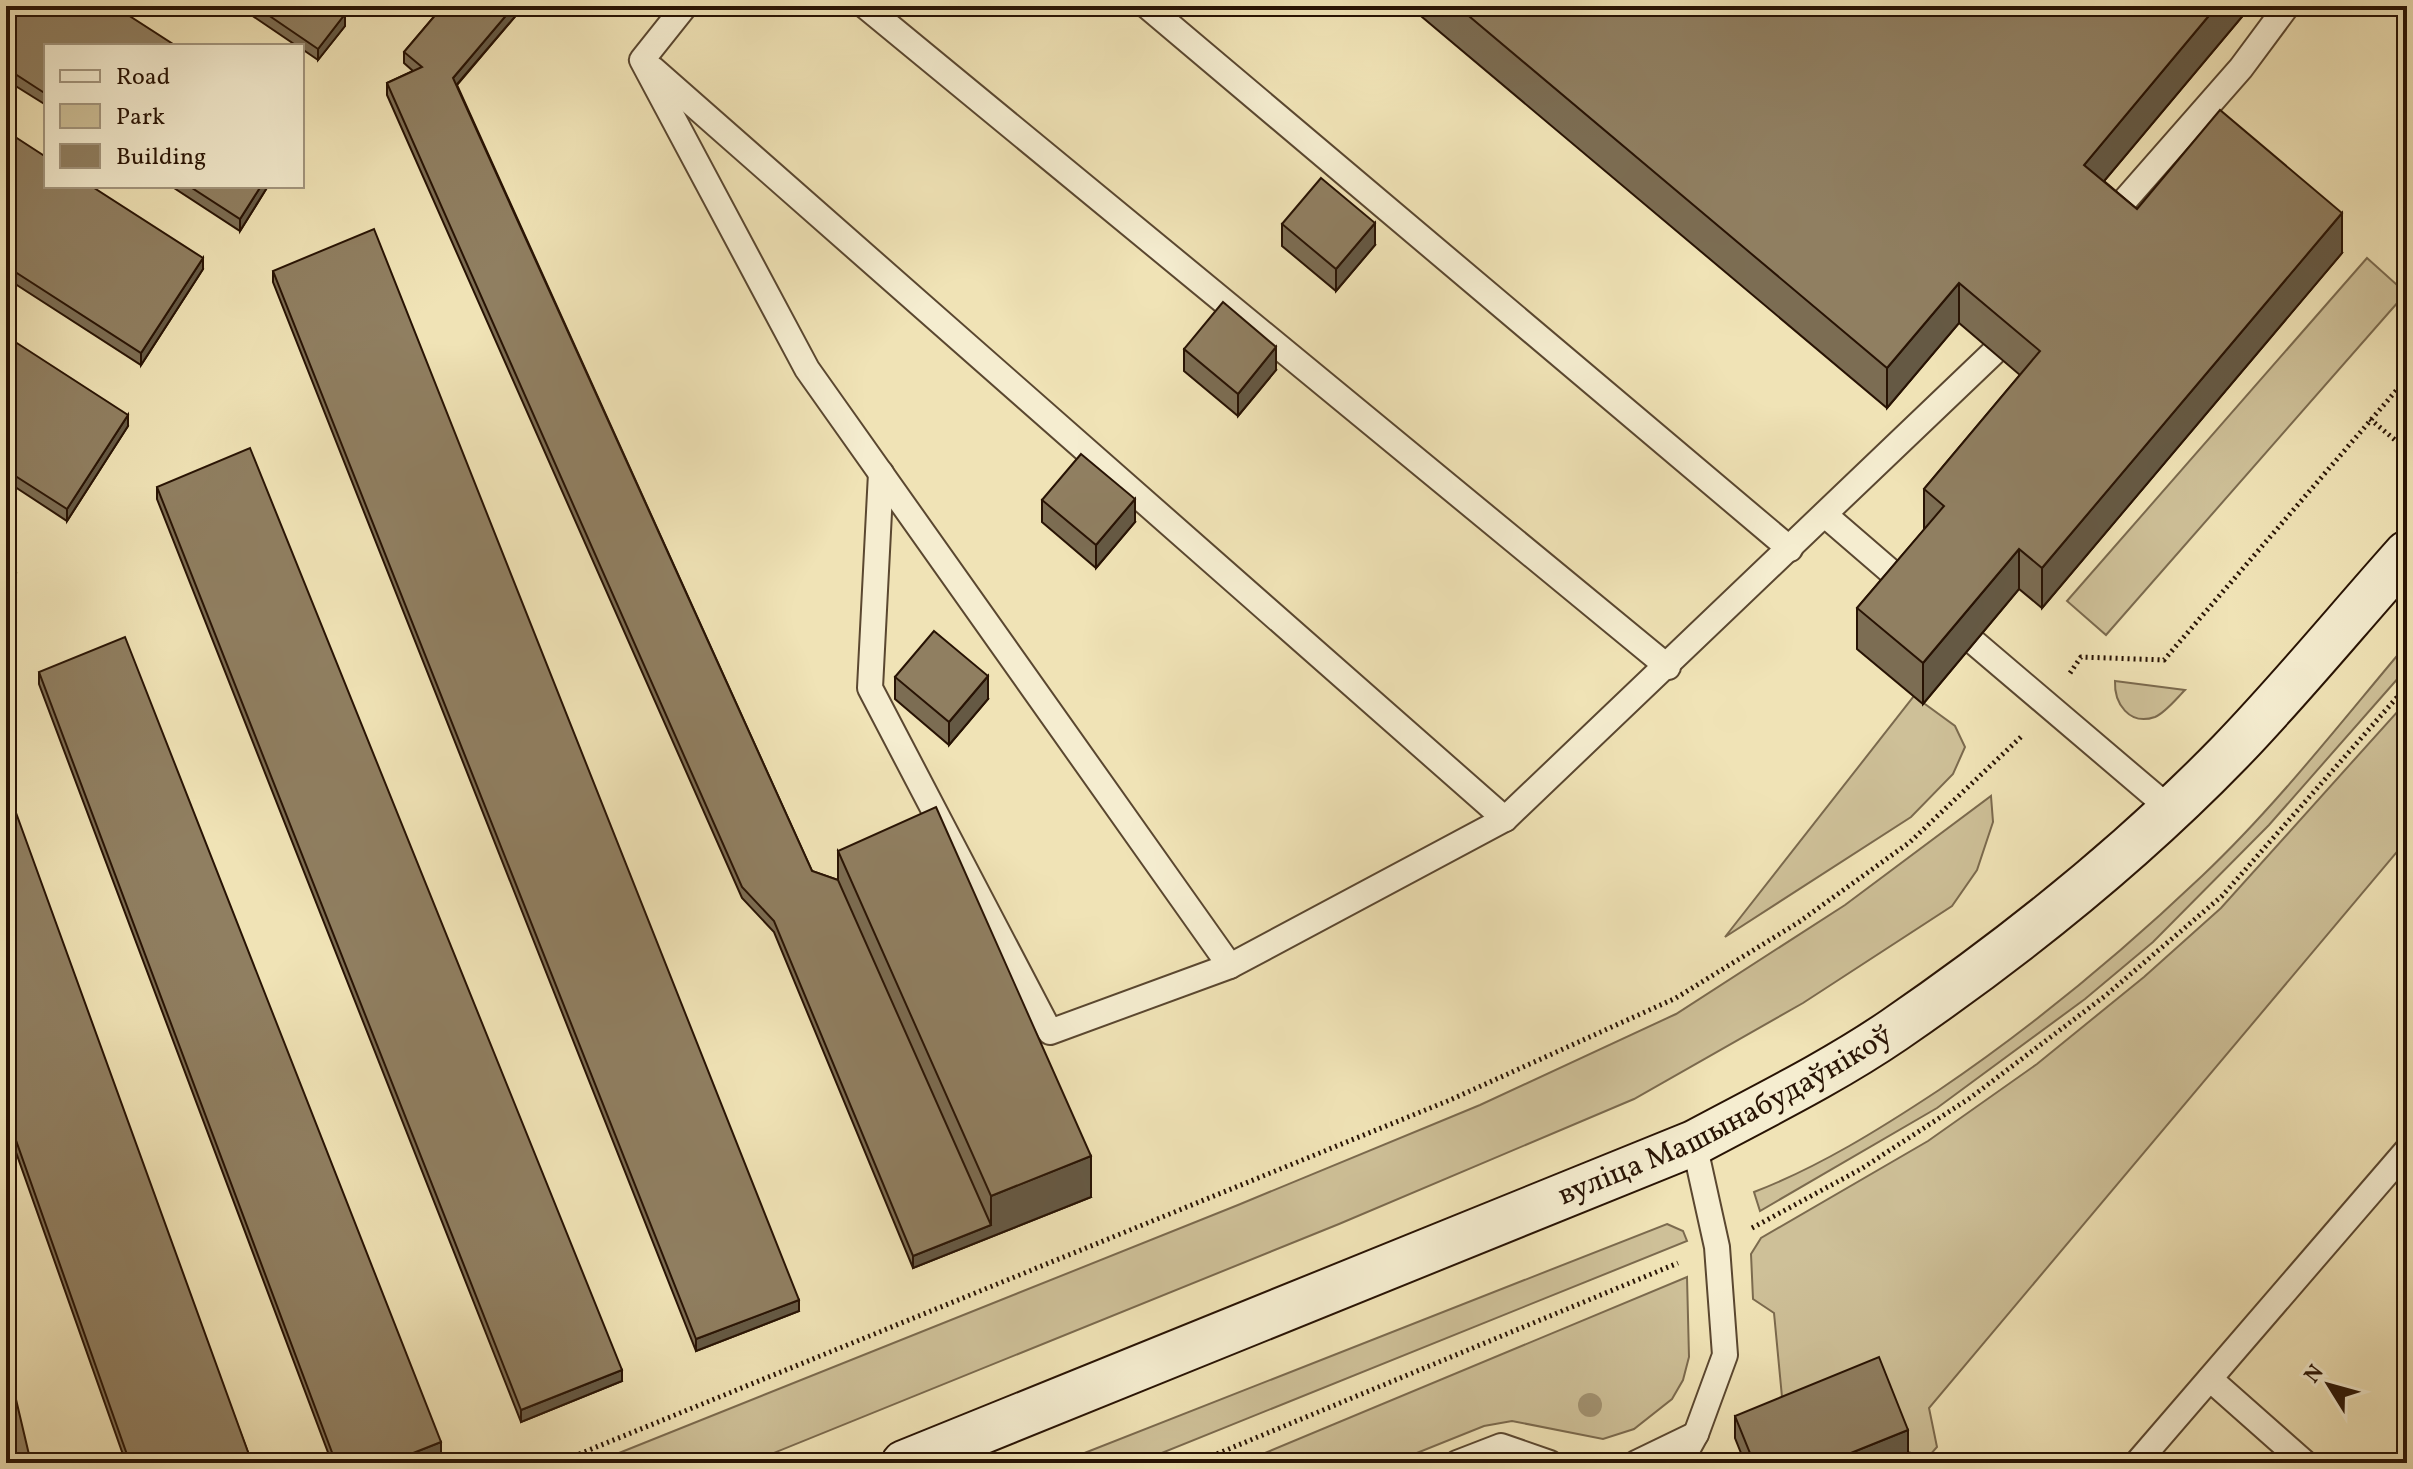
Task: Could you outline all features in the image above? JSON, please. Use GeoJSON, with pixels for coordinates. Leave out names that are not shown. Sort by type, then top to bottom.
{"type":"FeatureCollection","features":[{"type":"Feature","properties":{"kind":"main road","name":"вуліца Машынабудаўнікоў"},"geometry":{"type":"LineString","coordinates":[[904,1463],[1694,1143],[1797,1089],[1893,1031],[1998,953],[2170,809],[2230,753],[2407,553]]}},
{"type":"Feature","properties":{"kind":"lane"},"geometry":{"type":"LineString","coordinates":[[642,60],[685,6]]}},
{"type":"Feature","properties":{"kind":"lane"},"geometry":{"type":"LineString","coordinates":[[865,6],[1668,667]]}},
{"type":"Feature","properties":{"kind":"lane"},"geometry":{"type":"LineString","coordinates":[[1147,6],[1790,549]]}},
{"type":"Feature","properties":{"kind":"lane"},"geometry":{"type":"LineString","coordinates":[[2105,223],[2241,68],[2287,6]]}},
{"type":"Feature","properties":{"kind":"lane"},"geometry":{"type":"LineString","coordinates":[[642,60],[807,369],[1230,966]]}},
{"type":"Feature","properties":{"kind":"lane"},"geometry":{"type":"LineString","coordinates":[[642,60],[1505,819]]}},
{"type":"Feature","properties":{"kind":"lane"},"geometry":{"type":"LineString","coordinates":[[881,473],[870,688],[1050,1032],[1230,966],[1505,819],[1668,667],[1749,584],[1790,549],[1993,353]]}},
{"type":"Feature","properties":{"kind":"lane"},"geometry":{"type":"LineString","coordinates":[[1825,515],[2170,809]]}},
{"type":"Feature","properties":{"kind":"lane"},"geometry":{"type":"LineString","coordinates":[[1680,1463],[1696,1434],[1725,1355],[1717,1247],[1694,1143]]}},
{"type":"Feature","properties":{"kind":"lane"},"geometry":{"type":"LineString","coordinates":[[2137,1463],[2407,1150]]}},
{"type":"Feature","properties":{"kind":"lane"},"geometry":{"type":"LineString","coordinates":[[2210,1379],[2305,1463]]}},
{"type":"Feature","properties":{"kind":"lane"},"geometry":{"type":"LineString","coordinates":[[1636,1463],[1696,1434]]}},
{"type":"Feature","properties":{"kind":"lane"},"geometry":{"type":"LineString","coordinates":[[1457,1463],[1501,1446],[1550,1463]]}},
{"type":"Feature","properties":{"kind":"path"},"geometry":{"type":"LineString","coordinates":[[557,1463],[1450,1100],[1676,998],[1799,922],[1910,842],[2025,733],[2081,657],[2164,660],[2407,378]]}},
{"type":"Feature","properties":{"kind":"path"},"geometry":{"type":"LineString","coordinates":[[2370,419],[2407,450]]}},
{"type":"Feature","properties":{"kind":"path"},"geometry":{"type":"LineString","coordinates":[[1195,1463],[1717,1247],[1861,1169],[1946,1114],[2105,996],[2222,896],[2407,686]]}},
{"type":"Feature","properties":{"kind":"green space"},"geometry":{"type":"Polygon","coordinates":[[[2367,258],[2406,293],[2106,635],[2067,601],[2367,258]]]}},
{"type":"Feature","properties":{"kind":"green space"},"geometry":{"type":"Polygon","coordinates":[[[2407,644],[2407,668],[2269,825],[2153,942],[2085,999],[1937,1108],[1760,1211],[1754,1192],[1849,1146],[1939,1090],[2075,989],[2139,933],[2256,821],[2407,644]]]}},
{"type":"Feature","properties":{"kind":"green space"},"geometry":{"type":"Polygon","coordinates":[[[2115,681],[2185,690],[2159,715],[2138,718],[2125,711],[2120,704],[2115,681]]]}},
{"type":"Feature","properties":{"kind":"green space"},"geometry":{"type":"Polygon","coordinates":[[[1914,696],[1955,726],[1965,747],[1953,774],[1911,817],[1725,937],[1914,696]]]}},
{"type":"Feature","properties":{"kind":"green space"},"geometry":{"type":"Polygon","coordinates":[[[2407,701],[2407,840],[1929,1408],[1937,1447],[1923,1463],[1882,1463],[1908,1452],[1784,1418],[1774,1313],[1753,1299],[1751,1254],[1761,1238],[1928,1141],[2037,1064],[2144,977],[2221,908],[2407,701]]]}},
{"type":"Feature","properties":{"kind":"green space"},"geometry":{"type":"Polygon","coordinates":[[[1991,796],[1993,822],[1977,870],[1952,906],[1803,1003],[1634,1099],[1339,1224],[749,1463],[594,1463],[1480,1105],[1676,1014],[1845,905],[1991,796]]]}},
{"type":"Feature","properties":{"kind":"green space"},"geometry":{"type":"Polygon","coordinates":[[[1667,1224],[1683,1231],[1687,1241],[1137,1463],[1059,1463],[1667,1224]]]}},
{"type":"Feature","properties":{"kind":"green space"},"geometry":{"type":"Polygon","coordinates":[[[1687,1277],[1689,1357],[1683,1380],[1672,1399],[1634,1429],[1603,1439],[1512,1421],[1484,1426],[1392,1463],[1241,1463],[1687,1277]]]}},
{"type":"Feature","properties":{"kind":"building"},"geometry":{"type":"Polygon","coordinates":[[[6,6],[114,6],[173,44],[44,44],[44,93],[6,68],[6,6]]]}},
{"type":"Feature","properties":{"kind":"building"},"geometry":{"type":"Polygon","coordinates":[[[255,6],[334,6],[345,14],[318,49],[255,6]]]}},
{"type":"Feature","properties":{"kind":"building"},"geometry":{"type":"Polygon","coordinates":[[[443,6],[514,6],[453,78],[812,871],[838,880],[991,1225],[913,1256],[774,921],[742,887],[387,83],[422,67],[404,52],[443,6]]]}},
{"type":"Feature","properties":{"kind":"building"},"geometry":{"type":"Polygon","coordinates":[[[1457,6],[2217,6],[2084,165],[2137,209],[2220,110],[2342,213],[2042,568],[2019,549],[1923,663],[1857,608],[1944,506],[1924,489],[2040,351],[1959,283],[1887,368],[1457,6]]]}},
{"type":"Feature","properties":{"kind":"building"},"geometry":{"type":"Polygon","coordinates":[[[6,131],[44,156],[44,188],[94,188],[203,258],[141,353],[6,266],[6,131]]]}},
{"type":"Feature","properties":{"kind":"building"},"geometry":{"type":"Polygon","coordinates":[[[1321,178],[1375,223],[1336,269],[1282,224],[1321,178]]]}},
{"type":"Feature","properties":{"kind":"building"},"geometry":{"type":"Polygon","coordinates":[[[192,188],[260,188],[240,219],[192,188]]]}},
{"type":"Feature","properties":{"kind":"building"},"geometry":{"type":"Polygon","coordinates":[[[374,229],[799,1300],[696,1339],[273,271],[374,229]]]}},
{"type":"Feature","properties":{"kind":"building"},"geometry":{"type":"Polygon","coordinates":[[[1223,302],[1276,347],[1238,394],[1184,349],[1223,302]]]}},
{"type":"Feature","properties":{"kind":"building"},"geometry":{"type":"Polygon","coordinates":[[[6,336],[128,415],[67,509],[6,470],[6,336]]]}},
{"type":"Feature","properties":{"kind":"building"},"geometry":{"type":"Polygon","coordinates":[[[250,448],[622,1370],[521,1410],[157,487],[250,448]]]}},
{"type":"Feature","properties":{"kind":"building"},"geometry":{"type":"Polygon","coordinates":[[[1081,454],[1135,499],[1096,545],[1042,500],[1081,454]]]}},
{"type":"Feature","properties":{"kind":"building"},"geometry":{"type":"Polygon","coordinates":[[[6,567],[16,573],[6,589],[6,567]]]}},
{"type":"Feature","properties":{"kind":"building"},"geometry":{"type":"Polygon","coordinates":[[[934,631],[988,676],[949,722],[895,677],[934,631]]]}},
{"type":"Feature","properties":{"kind":"building"},"geometry":{"type":"Polygon","coordinates":[[[125,637],[441,1442],[388,1463],[336,1463],[39,672],[125,637]]]}},
{"type":"Feature","properties":{"kind":"building"},"geometry":{"type":"Polygon","coordinates":[[[936,807],[1091,1156],[991,1196],[838,851],[936,807]]]}},
{"type":"Feature","properties":{"kind":"building"},"geometry":{"type":"Polygon","coordinates":[[[15,810],[252,1463],[130,1463],[6,1112],[6,813],[15,810]]]}},
{"type":"Feature","properties":{"kind":"building"},"geometry":{"type":"Polygon","coordinates":[[[6,1357],[31,1463],[6,1463],[6,1357]]]}},
{"type":"Feature","properties":{"kind":"building"},"geometry":{"type":"Polygon","coordinates":[[[1879,1357],[1908,1430],[1826,1463],[1754,1463],[1735,1416],[1879,1357]]]}}]}
